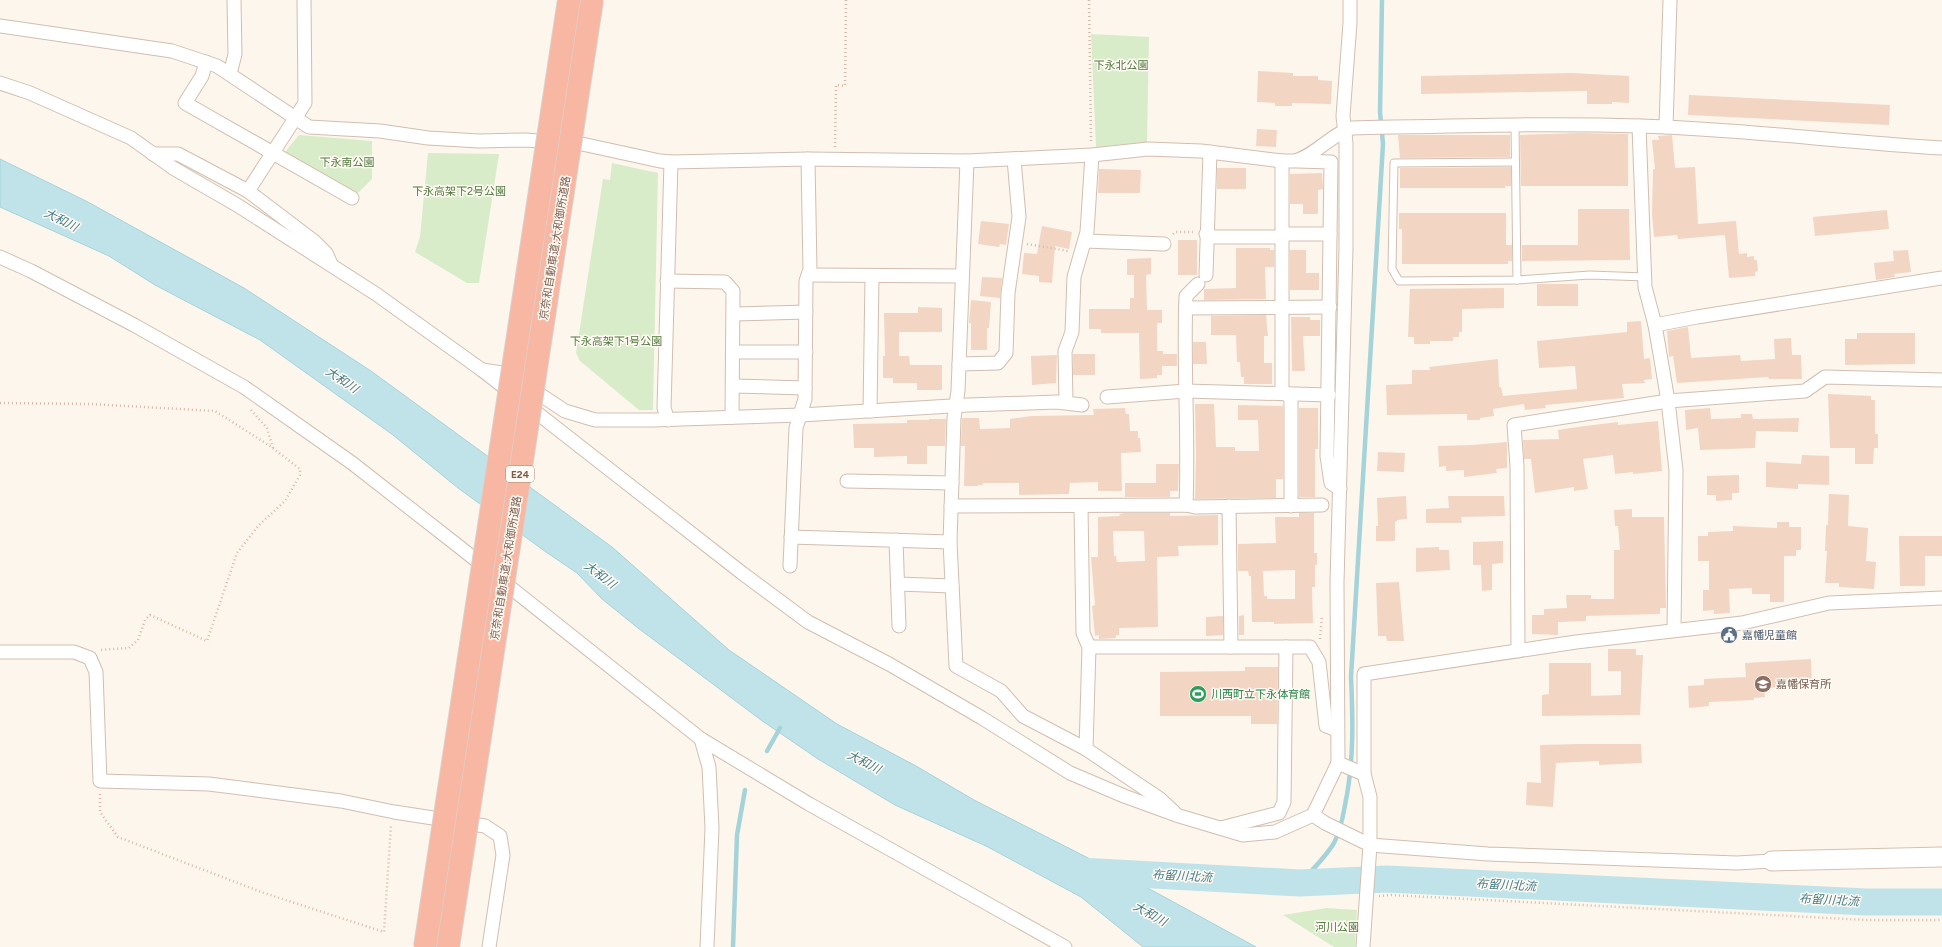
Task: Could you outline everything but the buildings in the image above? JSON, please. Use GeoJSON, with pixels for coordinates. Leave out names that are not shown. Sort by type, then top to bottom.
{"type":"FeatureCollection","features":[{"type":"Feature","properties":{"kind":"highway","name":"京奈和自動車道;大和御所道路"},"geometry":{"type":"LineString","coordinates":[[425,947],[569,0]]}},
{"type":"Feature","properties":{"kind":"highway","name":"京奈和自動車道;大和御所道路"},"geometry":{"type":"LineString","coordinates":[[448,947],[592,0]]}},
{"type":"Feature","properties":{"kind":"street"},"geometry":{"type":"LineString","coordinates":[[230,74],[235,54],[234,0]]}},
{"type":"Feature","properties":{"kind":"street"},"geometry":{"type":"LineString","coordinates":[[248,191],[305,103],[304,0]]}},
{"type":"Feature","properties":{"kind":"street"},"geometry":{"type":"LineString","coordinates":[[1340,490],[1331,483],[1327,456],[1331,162],[1338,134],[1350,0]]}},
{"type":"Feature","properties":{"kind":"street"},"geometry":{"type":"LineString","coordinates":[[1666,127],[1670,0]]}},
{"type":"Feature","properties":{"kind":"street"},"geometry":{"type":"LineString","coordinates":[[0,26],[172,51],[206,62],[217,66],[230,74],[309,127],[380,131],[428,138],[479,141],[525,140],[582,144],[660,161],[671,162],[808,159],[966,161],[1092,155],[1148,149],[1210,152],[1282,161],[1331,162]]}},
{"type":"Feature","properties":{"kind":"street"},"geometry":{"type":"LineString","coordinates":[[206,62],[202,76],[185,103],[352,198]]}},
{"type":"Feature","properties":{"kind":"street"},"geometry":{"type":"LineString","coordinates":[[0,83],[30,93],[131,138],[153,154],[376,294],[482,370],[735,569],[808,622],[889,664],[982,718],[1070,772],[1124,796],[1176,815],[1243,835],[1275,832],[1312,815],[1340,763],[1337,730],[1340,490],[1346,248],[1346,143],[1338,134]]}},
{"type":"Feature","properties":{"kind":"street"},"geometry":{"type":"LineString","coordinates":[[1295,161],[1308,155],[1338,134],[1352,128],[1639,126],[1804,136],[1942,148]]}},
{"type":"Feature","properties":{"kind":"street"},"geometry":{"type":"LineString","coordinates":[[1639,126],[1639,164],[1645,287],[1655,325],[1668,401],[1676,470],[1674,630]]}},
{"type":"Feature","properties":{"kind":"street"},"geometry":{"type":"LineString","coordinates":[[1186,505],[1186,296],[1202,279],[1210,152]]}},
{"type":"Feature","properties":{"kind":"street"},"geometry":{"type":"LineString","coordinates":[[153,154],[178,154],[248,191],[315,242],[326,254],[332,266]]}},
{"type":"Feature","properties":{"kind":"street"},"geometry":{"type":"LineString","coordinates":[[1066,402],[1065,351],[1072,332],[1074,277],[1087,232],[1092,155]]}},
{"type":"Feature","properties":{"kind":"street"},"geometry":{"type":"LineString","coordinates":[[790,566],[796,428],[805,398],[806,281],[810,270],[808,159]]}},
{"type":"Feature","properties":{"kind":"street"},"geometry":{"type":"LineString","coordinates":[[959,364],[998,363],[1006,353],[1008,293],[1019,217],[1014,159]]}},
{"type":"Feature","properties":{"kind":"street"},"geometry":{"type":"LineString","coordinates":[[966,161],[959,364],[950,542],[956,666],[1001,691],[1023,716],[1086,749],[1160,799],[1176,815]]}},
{"type":"Feature","properties":{"kind":"street"},"geometry":{"type":"LineString","coordinates":[[1282,161],[1282,388],[1291,399],[1291,506]]}},
{"type":"Feature","properties":{"kind":"street"},"geometry":{"type":"LineString","coordinates":[[668,420],[664,408],[671,162]]}},
{"type":"Feature","properties":{"kind":"street"},"geometry":{"type":"LineString","coordinates":[[1206,234],[1214,236],[1330,234]]}},
{"type":"Feature","properties":{"kind":"street"},"geometry":{"type":"LineString","coordinates":[[1085,240],[1164,244]]}},
{"type":"Feature","properties":{"kind":"street"},"geometry":{"type":"LineString","coordinates":[[0,257],[31,271],[134,325],[244,387],[352,463],[457,544],[701,739],[809,804],[1065,947]]}},
{"type":"Feature","properties":{"kind":"street"},"geometry":{"type":"LineString","coordinates":[[808,275],[962,276]]}},
{"type":"Feature","properties":{"kind":"street"},"geometry":{"type":"LineString","coordinates":[[870,411],[872,276]]}},
{"type":"Feature","properties":{"kind":"street"},"geometry":{"type":"LineString","coordinates":[[1655,325],[1697,316],[1942,278]]}},
{"type":"Feature","properties":{"kind":"street"},"geometry":{"type":"LineString","coordinates":[[667,281],[725,282],[734,291],[732,417]]}},
{"type":"Feature","properties":{"kind":"street"},"geometry":{"type":"LineString","coordinates":[[1186,308],[1330,307]]}},
{"type":"Feature","properties":{"kind":"street"},"geometry":{"type":"LineString","coordinates":[[734,314],[806,312]]}},
{"type":"Feature","properties":{"kind":"street"},"geometry":{"type":"LineString","coordinates":[[733,352],[806,352]]}},
{"type":"Feature","properties":{"kind":"street"},"geometry":{"type":"LineString","coordinates":[[482,370],[509,374],[565,411],[595,420],[668,420],[801,415],[956,406],[1066,402],[1082,405]]}},
{"type":"Feature","properties":{"kind":"street"},"geometry":{"type":"LineString","coordinates":[[1518,651],[1517,466],[1514,425],[1668,401],[1805,391],[1825,377],[1942,380]]}},
{"type":"Feature","properties":{"kind":"street"},"geometry":{"type":"LineString","coordinates":[[733,386],[805,388]]}},
{"type":"Feature","properties":{"kind":"street"},"geometry":{"type":"LineString","coordinates":[[1107,397],[1186,391],[1329,395]]}},
{"type":"Feature","properties":{"kind":"street"},"geometry":{"type":"LineString","coordinates":[[847,481],[952,484]]}},
{"type":"Feature","properties":{"kind":"street"},"geometry":{"type":"LineString","coordinates":[[951,506],[1081,507],[1186,505],[1196,507],[1322,505]]}},
{"type":"Feature","properties":{"kind":"street"},"geometry":{"type":"LineString","coordinates":[[1229,506],[1231,647]]}},
{"type":"Feature","properties":{"kind":"street"},"geometry":{"type":"LineString","coordinates":[[1081,507],[1083,633],[1089,647],[1086,749]]}},
{"type":"Feature","properties":{"kind":"street"},"geometry":{"type":"LineString","coordinates":[[791,537],[950,542]]}},
{"type":"Feature","properties":{"kind":"street"},"geometry":{"type":"LineString","coordinates":[[896,540],[899,626]]}},
{"type":"Feature","properties":{"kind":"street"},"geometry":{"type":"LineString","coordinates":[[898,584],[952,586]]}},
{"type":"Feature","properties":{"kind":"street"},"geometry":{"type":"LineString","coordinates":[[1363,947],[1369,850],[1370,797],[1362,774],[1364,674],[1518,651],[1674,630],[1742,623],[1829,603],[1942,598]]}},
{"type":"Feature","properties":{"kind":"street"},"geometry":{"type":"LineString","coordinates":[[1089,647],[1310,647],[1319,662],[1326,726],[1337,730]]}},
{"type":"Feature","properties":{"kind":"street"},"geometry":{"type":"LineString","coordinates":[[1221,828],[1279,813],[1284,802],[1286,647]]}},
{"type":"Feature","properties":{"kind":"street"},"geometry":{"type":"LineString","coordinates":[[0,652],[74,652],[90,658],[96,672],[100,782],[209,784],[341,801],[394,812],[485,826],[500,836],[503,856],[489,947]]}},
{"type":"Feature","properties":{"kind":"street"},"geometry":{"type":"LineString","coordinates":[[701,739],[709,767],[712,828],[707,947]]}},
{"type":"Feature","properties":{"kind":"street"},"geometry":{"type":"LineString","coordinates":[[1340,763],[1362,774]]}},
{"type":"Feature","properties":{"kind":"street"},"geometry":{"type":"LineString","coordinates":[[1312,815],[1325,823],[1346,832],[1369,850],[1737,863],[1942,857]]}},
{"type":"Feature","properties":{"kind":"lane"},"geometry":{"type":"LineString","coordinates":[[1515,126],[1516,280]]}},
{"type":"Feature","properties":{"kind":"lane"},"geometry":{"type":"LineString","coordinates":[[1515,162],[1394,163],[1392,269],[1399,281],[1516,280],[1590,275],[1645,277]]}},
{"type":"Feature","properties":{"kind":"path"},"geometry":{"type":"LineString","coordinates":[[835,160],[836,85],[845,86],[846,0]]}},
{"type":"Feature","properties":{"kind":"path"},"geometry":{"type":"LineString","coordinates":[[1089,0],[1092,155]]}},
{"type":"Feature","properties":{"kind":"path"},"geometry":{"type":"LineString","coordinates":[[1164,244],[1175,232],[1206,234]]}},
{"type":"Feature","properties":{"kind":"path"},"geometry":{"type":"LineString","coordinates":[[1015,242],[1080,254]]}},
{"type":"Feature","properties":{"kind":"path"},"geometry":{"type":"LineString","coordinates":[[0,403],[91,404],[215,411],[274,449],[300,468],[300,476],[285,501],[259,525],[237,553],[207,641],[150,615],[144,620],[138,640],[129,648],[96,650],[90,658]]}},
{"type":"Feature","properties":{"kind":"path"},"geometry":{"type":"LineString","coordinates":[[246,405],[267,428],[274,449]]}},
{"type":"Feature","properties":{"kind":"path"},"geometry":{"type":"LineString","coordinates":[[100,782],[100,812],[118,837],[264,893],[384,932],[391,820],[394,812]]}},
{"type":"Feature","properties":{"kind":"path"},"geometry":{"type":"LineString","coordinates":[[1366,904],[1392,895],[1867,920],[1942,920]]}},
{"type":"Feature","properties":{"kind":"green space","name":"下永北公園"},"geometry":{"type":"Polygon","coordinates":[[[1091,34],[1149,37],[1147,142],[1096,147],[1091,34]]]}},
{"type":"Feature","properties":{"kind":"green space","name":"下永南公園"},"geometry":{"type":"Polygon","coordinates":[[[299,135],[372,141],[372,179],[357,194],[285,152],[299,135]]]}},
{"type":"Feature","properties":{"kind":"green space","name":"下永高架下2号公園"},"geometry":{"type":"Polygon","coordinates":[[[428,153],[499,154],[479,283],[467,283],[415,252],[420,237],[428,153]]]}},
{"type":"Feature","properties":{"kind":"green space","name":"下永高架下1号公園"},"geometry":{"type":"Polygon","coordinates":[[[612,163],[658,173],[653,410],[639,410],[580,361],[576,353],[603,179],[610,180],[612,163]]]}},
{"type":"Feature","properties":{"kind":"green space","name":"河川公園"},"geometry":{"type":"Polygon","coordinates":[[[1327,908],[1357,910],[1355,947],[1334,947],[1283,915],[1327,908]]]}},
{"type":"Feature","properties":{"kind":"water","name":"大和川"},"geometry":{"type":"Polygon","coordinates":[[[0,159],[86,201],[244,288],[371,371],[612,547],[729,650],[837,724],[916,766],[974,800],[1157,893],[1256,947],[1143,947],[1081,897],[986,846],[895,805],[818,759],[761,720],[638,628],[602,599],[577,573],[458,488],[393,435],[260,340],[155,285],[109,256],[0,207],[0,159]]]}},
{"type":"Feature","properties":{"kind":"waterway"},"geometry":{"type":"LineString","coordinates":[[1300,883],[1322,859],[1336,839],[1340,829],[1350,773],[1352,725],[1351,677],[1383,144],[1380,112],[1382,0]]}},
{"type":"Feature","properties":{"kind":"waterway"},"geometry":{"type":"LineString","coordinates":[[767,751],[780,728]]}},
{"type":"Feature","properties":{"kind":"waterway"},"geometry":{"type":"LineString","coordinates":[[733,947],[737,835],[745,790]]}},
{"type":"Feature","properties":{"kind":"waterway","name":"布留川北流"},"geometry":{"type":"LineString","coordinates":[[1080,871],[1300,883],[1387,879],[1866,902],[1942,902]]}},
{"type":"Feature","properties":{"kind":"place","name":"嘉幡児童館"},"geometry":{"type":"Point","coordinates":[1729,635]}},
{"type":"Feature","properties":{"kind":"place","name":"嘉幡保育所"},"geometry":{"type":"Point","coordinates":[1763,684]}},
{"type":"Feature","properties":{"kind":"place","name":"川西町立下永体育館"},"geometry":{"type":"Point","coordinates":[1198,694]}}]}
